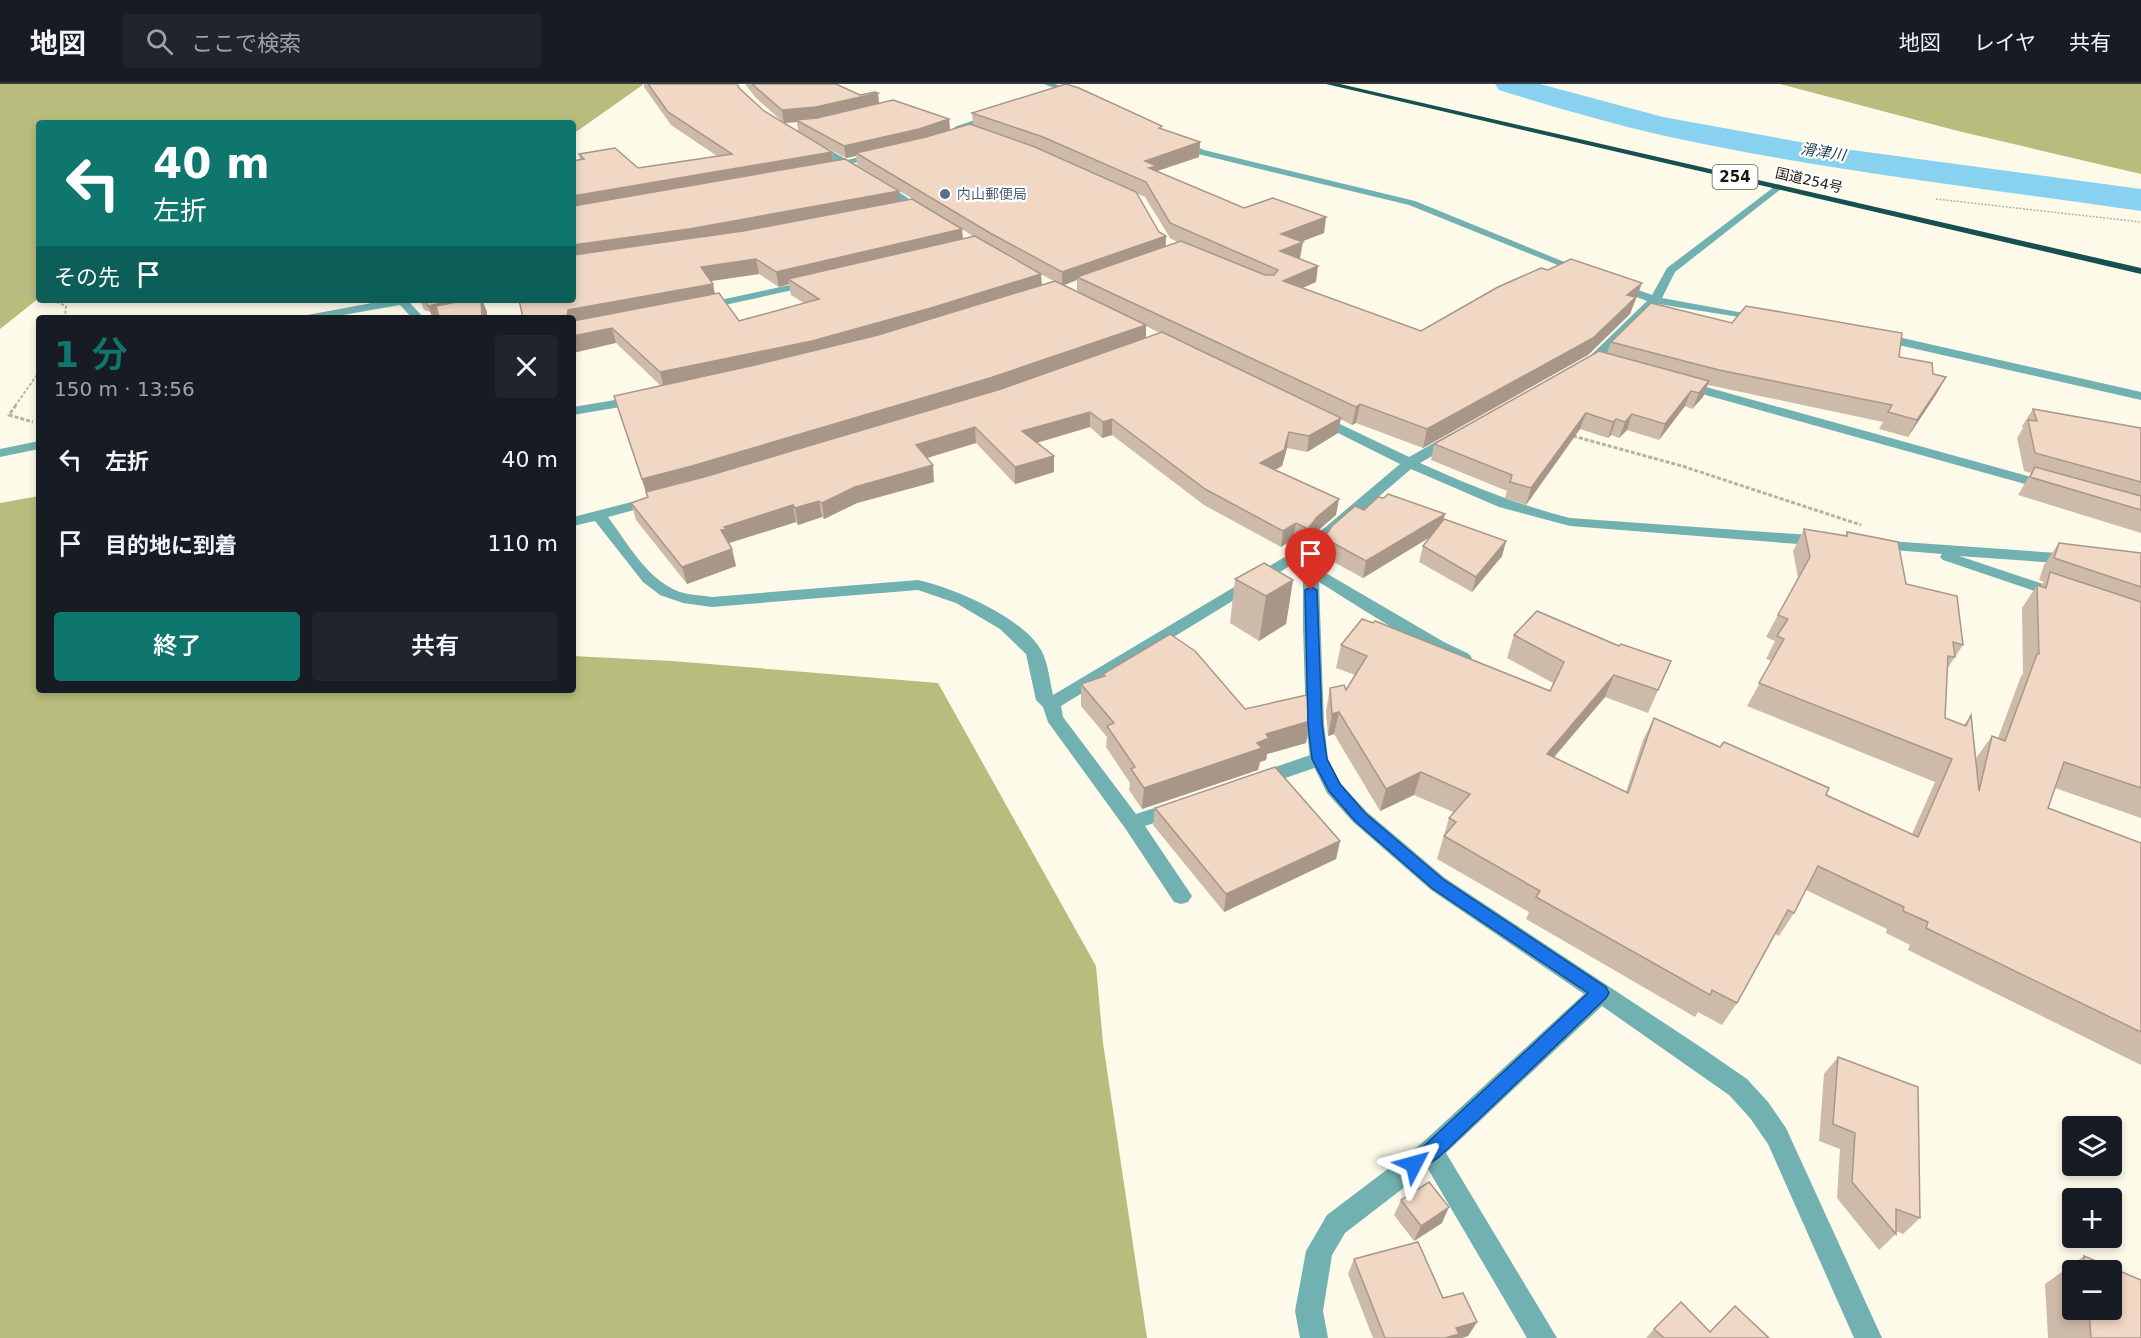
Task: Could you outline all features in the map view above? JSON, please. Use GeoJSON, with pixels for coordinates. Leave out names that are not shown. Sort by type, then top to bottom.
{"type":"FeatureCollection","features":[{"type":"Feature","properties":{"kind":"highway","name":"国道254号"},"geometry":{"type":"LineString","coordinates":[[1330,84],[2141,271]]}},
{"type":"Feature","properties":{"kind":"street"},"geometry":{"type":"LineString","coordinates":[[1048,84],[1090,100]]}},
{"type":"Feature","properties":{"kind":"street"},"geometry":{"type":"LineString","coordinates":[[1058,94],[1080,87]]}},
{"type":"Feature","properties":{"kind":"street"},"geometry":{"type":"LineString","coordinates":[[960,130],[1002,113]]}},
{"type":"Feature","properties":{"kind":"street"},"geometry":{"type":"LineString","coordinates":[[1164,134],[1201,152],[1412,203],[1589,274]]}},
{"type":"Feature","properties":{"kind":"street"},"geometry":{"type":"LineString","coordinates":[[802,138],[931,219]]}},
{"type":"Feature","properties":{"kind":"street"},"geometry":{"type":"LineString","coordinates":[[846,166],[895,151]]}},
{"type":"Feature","properties":{"kind":"street"},"geometry":{"type":"LineString","coordinates":[[1573,371],[1599,361],[1655,300],[1671,270],[1778,187]]}},
{"type":"Feature","properties":{"kind":"street"},"geometry":{"type":"LineString","coordinates":[[902,210],[914,208]]}},
{"type":"Feature","properties":{"kind":"street"},"geometry":{"type":"LineString","coordinates":[[1600,279],[1655,300],[1768,320]]}},
{"type":"Feature","properties":{"kind":"street"},"geometry":{"type":"LineString","coordinates":[[687,310],[823,281]]}},
{"type":"Feature","properties":{"kind":"street"},"geometry":{"type":"LineString","coordinates":[[324,315],[393,303]]}},
{"type":"Feature","properties":{"kind":"street"},"geometry":{"type":"LineString","coordinates":[[407,303],[416,315]]}},
{"type":"Feature","properties":{"kind":"street"},"geometry":{"type":"LineString","coordinates":[[1859,332],[2141,396]]}},
{"type":"Feature","properties":{"kind":"street"},"geometry":{"type":"LineString","coordinates":[[1673,382],[2061,490]]}},
{"type":"Feature","properties":{"kind":"street"},"geometry":{"type":"LineString","coordinates":[[576,411],[652,398]]}},
{"type":"Feature","properties":{"kind":"street"},"geometry":{"type":"LineString","coordinates":[[1306,412],[1498,503],[1531,514],[1570,522],[1840,542]]}},
{"type":"Feature","properties":{"kind":"street"},"geometry":{"type":"LineString","coordinates":[[1471,428],[1411,462],[1321,538],[1311,562],[1315,724],[1320,759],[1334,788],[1360,817],[1438,884],[1729,1080],[1760,1110],[1777,1136],[1868,1338]]}},
{"type":"Feature","properties":{"kind":"street"},"geometry":{"type":"LineString","coordinates":[[0,453],[36,447]]}},
{"type":"Feature","properties":{"kind":"street"},"geometry":{"type":"LineString","coordinates":[[576,521],[668,497]]}},
{"type":"Feature","properties":{"kind":"street"},"geometry":{"type":"LineString","coordinates":[[599,516],[653,582],[666,592],[712,602],[918,585],[962,598],[1006,625],[1034,652],[1046,700],[1052,704],[1054,718],[1132,823],[1181,896]]}},
{"type":"Feature","properties":{"kind":"street"},"geometry":{"type":"LineString","coordinates":[[1864,544],[2084,560]]}},
{"type":"Feature","properties":{"kind":"street"},"geometry":{"type":"LineString","coordinates":[[1923,549],[2076,600]]}},
{"type":"Feature","properties":{"kind":"street"},"geometry":{"type":"LineString","coordinates":[[1052,704],[1288,561],[1311,562],[1438,646],[1481,667]]}},
{"type":"Feature","properties":{"kind":"street"},"geometry":{"type":"LineString","coordinates":[[1242,785],[1320,759]]}},
{"type":"Feature","properties":{"kind":"street"},"geometry":{"type":"LineString","coordinates":[[1132,823],[1198,800]]}},
{"type":"Feature","properties":{"kind":"street"},"geometry":{"type":"LineString","coordinates":[[1314,1338],[1310,1311],[1319,1251],[1336,1224],[1431,1151],[1600,993]]}},
{"type":"Feature","properties":{"kind":"street"},"geometry":{"type":"LineString","coordinates":[[1431,1151],[1543,1338]]}},
{"type":"Feature","properties":{"kind":"path"},"geometry":{"type":"LineString","coordinates":[[1927,198],[2141,222]]}},
{"type":"Feature","properties":{"kind":"path"},"geometry":{"type":"LineString","coordinates":[[0,279],[36,294]]}},
{"type":"Feature","properties":{"kind":"path"},"geometry":{"type":"LineString","coordinates":[[59,303],[66,306],[65,315]]}},
{"type":"Feature","properties":{"kind":"path"},"geometry":{"type":"LineString","coordinates":[[36,376],[9,415],[36,423]]}},
{"type":"Feature","properties":{"kind":"path"},"geometry":{"type":"LineString","coordinates":[[1571,435],[1682,466],[1867,527]]}},
{"type":"Feature","properties":{"kind":"green space"},"geometry":{"type":"Polygon","coordinates":[[[0,84],[644,84],[576,132],[576,120],[36,120],[36,300],[0,329],[0,84]]]}},
{"type":"Feature","properties":{"kind":"green space"},"geometry":{"type":"Polygon","coordinates":[[[1780,84],[2141,84],[2141,174],[1958,131],[1780,84]]]}},
{"type":"Feature","properties":{"kind":"green space"},"geometry":{"type":"Polygon","coordinates":[[[36,497],[36,693],[576,693],[576,656],[672,661],[938,683],[1096,966],[1103,1043],[1147,1338],[0,1338],[0,503],[36,497]]]}},
{"type":"Feature","properties":{"kind":"building"},"geometry":{"type":"Polygon","coordinates":[[[648,84],[737,84],[764,111],[832,152],[576,195],[576,160],[584,159],[579,154],[615,148],[638,168],[732,154],[668,112],[648,84]]]}},
{"type":"Feature","properties":{"kind":"building"},"geometry":{"type":"Polygon","coordinates":[[[752,84],[836,84],[860,95],[878,93],[816,107],[782,110],[752,84]]]}},
{"type":"Feature","properties":{"kind":"building"},"geometry":{"type":"Polygon","coordinates":[[[1066,84],[1162,126],[1159,128],[1200,142],[1145,161],[1157,166],[1149,168],[1244,208],[1273,198],[1326,217],[1281,234],[1303,242],[1280,251],[1318,266],[1283,281],[1421,331],[1498,287],[1541,268],[1548,270],[1571,259],[1642,283],[1627,295],[1636,297],[1593,338],[1427,429],[1360,404],[1356,407],[1077,277],[1181,241],[1265,275],[1274,275],[1278,270],[1170,223],[1146,182],[1043,137],[972,113],[1066,84]]]}},
{"type":"Feature","properties":{"kind":"building"},"geometry":{"type":"Polygon","coordinates":[[[893,100],[949,119],[919,129],[844,146],[796,120],[817,118],[893,100]]]}},
{"type":"Feature","properties":{"kind":"building"},"geometry":{"type":"Polygon","coordinates":[[[970,124],[1035,147],[1136,192],[1159,232],[1166,236],[1062,272],[990,233],[856,153],[970,124]]]}},
{"type":"Feature","properties":{"kind":"building"},"geometry":{"type":"Polygon","coordinates":[[[845,159],[899,191],[689,229],[576,245],[576,205],[845,159]]]}},
{"type":"Feature","properties":{"kind":"building"},"geometry":{"type":"Polygon","coordinates":[[[912,199],[962,229],[776,272],[756,259],[701,267],[713,284],[568,310],[567,315],[522,315],[520,303],[576,303],[576,255],[743,231],[912,199]]]}},
{"type":"Feature","properties":{"kind":"building"},"geometry":{"type":"Polygon","coordinates":[[[975,236],[1041,274],[812,341],[660,372],[612,328],[576,335],[576,320],[719,293],[739,321],[819,299],[788,279],[975,236]]]}},
{"type":"Feature","properties":{"kind":"building"},"geometry":{"type":"Polygon","coordinates":[[[1055,281],[1146,325],[990,378],[642,479],[614,396],[878,335],[1055,281]]]}},
{"type":"Feature","properties":{"kind":"building"},"geometry":{"type":"Polygon","coordinates":[[[426,303],[442,303],[428,306],[426,303]]]}},
{"type":"Feature","properties":{"kind":"building"},"geometry":{"type":"Polygon","coordinates":[[[452,303],[481,303],[482,315],[438,315],[436,306],[452,303]]]}},
{"type":"Feature","properties":{"kind":"building"},"geometry":{"type":"Polygon","coordinates":[[[1651,303],[1732,323],[1746,306],[1902,333],[1899,357],[1932,363],[1933,374],[1946,377],[1917,420],[1888,412],[1892,405],[1719,370],[1611,342],[1651,303]]]}},
{"type":"Feature","properties":{"kind":"building"},"geometry":{"type":"Polygon","coordinates":[[[1162,332],[1341,418],[1309,436],[1289,432],[1284,450],[1260,463],[1339,499],[1317,517],[1308,529],[1296,523],[1283,531],[1205,489],[1112,419],[1103,422],[1090,412],[1022,431],[1054,456],[1015,467],[975,427],[916,445],[933,465],[855,487],[822,503],[819,501],[795,508],[793,505],[724,527],[726,529],[721,530],[732,549],[682,567],[631,503],[648,497],[646,492],[1001,389],[1162,332]]]}},
{"type":"Feature","properties":{"kind":"building"},"geometry":{"type":"Polygon","coordinates":[[[1599,351],[1709,381],[1699,393],[1691,391],[1665,424],[1632,414],[1625,422],[1616,419],[1613,422],[1586,413],[1531,488],[1510,482],[1512,475],[1434,444],[1599,351]]]}},
{"type":"Feature","properties":{"kind":"building"},"geometry":{"type":"Polygon","coordinates":[[[2033,409],[2141,428],[2141,482],[2035,453],[2028,420],[2037,421],[2033,409]]]}},
{"type":"Feature","properties":{"kind":"building"},"geometry":{"type":"Polygon","coordinates":[[[2035,467],[2141,496],[2141,510],[2030,477],[2035,467]]]}},
{"type":"Feature","properties":{"kind":"building"},"geometry":{"type":"Polygon","coordinates":[[[1388,494],[1445,514],[1366,561],[1324,538],[1332,526],[1355,506],[1364,510],[1378,497],[1384,498],[1388,494]]]}},
{"type":"Feature","properties":{"kind":"building"},"geometry":{"type":"Polygon","coordinates":[[[1444,519],[1506,541],[1476,577],[1423,546],[1444,519]]]}},
{"type":"Feature","properties":{"kind":"building"},"geometry":{"type":"Polygon","coordinates":[[[1804,529],[1847,536],[1847,532],[1898,542],[1906,584],[1957,596],[1963,645],[1953,642],[1955,657],[1948,656],[1945,718],[1966,726],[1971,715],[1979,791],[1992,736],[2005,741],[2037,654],[2039,654],[2037,585],[2046,588],[2050,572],[2141,602],[2141,788],[2064,762],[2048,808],[2141,843],[2141,1032],[1926,928],[1928,922],[1903,911],[1904,907],[1818,866],[1794,913],[1788,910],[1737,1003],[1712,990],[1710,995],[1536,897],[1540,891],[1444,836],[1456,822],[1449,818],[1470,794],[1421,772],[1386,789],[1339,712],[1332,714],[1330,688],[1344,685],[1346,690],[1367,656],[1341,645],[1362,619],[1373,623],[1375,621],[1550,691],[1564,662],[1514,635],[1537,611],[1619,646],[1621,644],[1671,661],[1658,690],[1614,675],[1547,754],[1628,793],[1654,718],[1720,747],[1724,742],[1829,788],[1826,795],[1918,837],[1952,759],[1759,683],[1784,639],[1777,636],[1788,619],[1778,615],[1810,557],[1804,529]]]}},
{"type":"Feature","properties":{"kind":"building"},"geometry":{"type":"Polygon","coordinates":[[[2059,543],[2141,553],[2141,587],[2054,558],[2059,543]]]}},
{"type":"Feature","properties":{"kind":"building"},"geometry":{"type":"Polygon","coordinates":[[[1264,563],[1293,580],[1266,596],[1235,579],[1264,563]]]}},
{"type":"Feature","properties":{"kind":"building"},"geometry":{"type":"Polygon","coordinates":[[[1170,634],[1195,651],[1245,709],[1307,695],[1310,721],[1266,734],[1269,738],[1257,743],[1262,748],[1144,788],[1131,769],[1135,767],[1107,726],[1114,723],[1081,684],[1105,676],[1103,674],[1170,634]]]}},
{"type":"Feature","properties":{"kind":"building"},"geometry":{"type":"Polygon","coordinates":[[[1275,767],[1340,841],[1226,894],[1155,808],[1275,767]]]}},
{"type":"Feature","properties":{"kind":"building"},"geometry":{"type":"Polygon","coordinates":[[[1838,1057],[1918,1087],[1920,1218],[1896,1209],[1896,1234],[1852,1182],[1855,1133],[1833,1124],[1838,1057]]]}},
{"type":"Feature","properties":{"kind":"building"},"geometry":{"type":"Polygon","coordinates":[[[1429,1182],[1449,1207],[1421,1226],[1401,1200],[1429,1182]]]}},
{"type":"Feature","properties":{"kind":"building"},"geometry":{"type":"Polygon","coordinates":[[[1418,1242],[1443,1298],[1463,1293],[1477,1322],[1456,1328],[1459,1334],[1445,1338],[1385,1338],[1354,1259],[1418,1242]]]}},
{"type":"Feature","properties":{"kind":"building"},"geometry":{"type":"Polygon","coordinates":[[[2122,1272],[2141,1280],[2141,1338],[2091,1338],[2090,1320],[2122,1320],[2122,1272]]]}},
{"type":"Feature","properties":{"kind":"building"},"geometry":{"type":"Polygon","coordinates":[[[1681,1302],[1710,1332],[1735,1306],[1769,1338],[1664,1338],[1654,1329],[1681,1302]]]}},
{"type":"Feature","properties":{"kind":"waterway","name":"滑津川"},"geometry":{"type":"LineString","coordinates":[[1509,84],[1586,107],[1742,142],[1822,156],[2141,200]]}},
{"type":"Feature","properties":{"kind":"place","name":"内山郵便局"},"geometry":{"type":"Point","coordinates":[945,194]}},
{"type":"Feature","properties":{"kind":"route"},"geometry":{"type":"LineString","coordinates":[[1311,590],[1315,724],[1320,759],[1334,788],[1360,817],[1438,884],[1600,993],[1431,1151],[1414,1164]]}}]}
